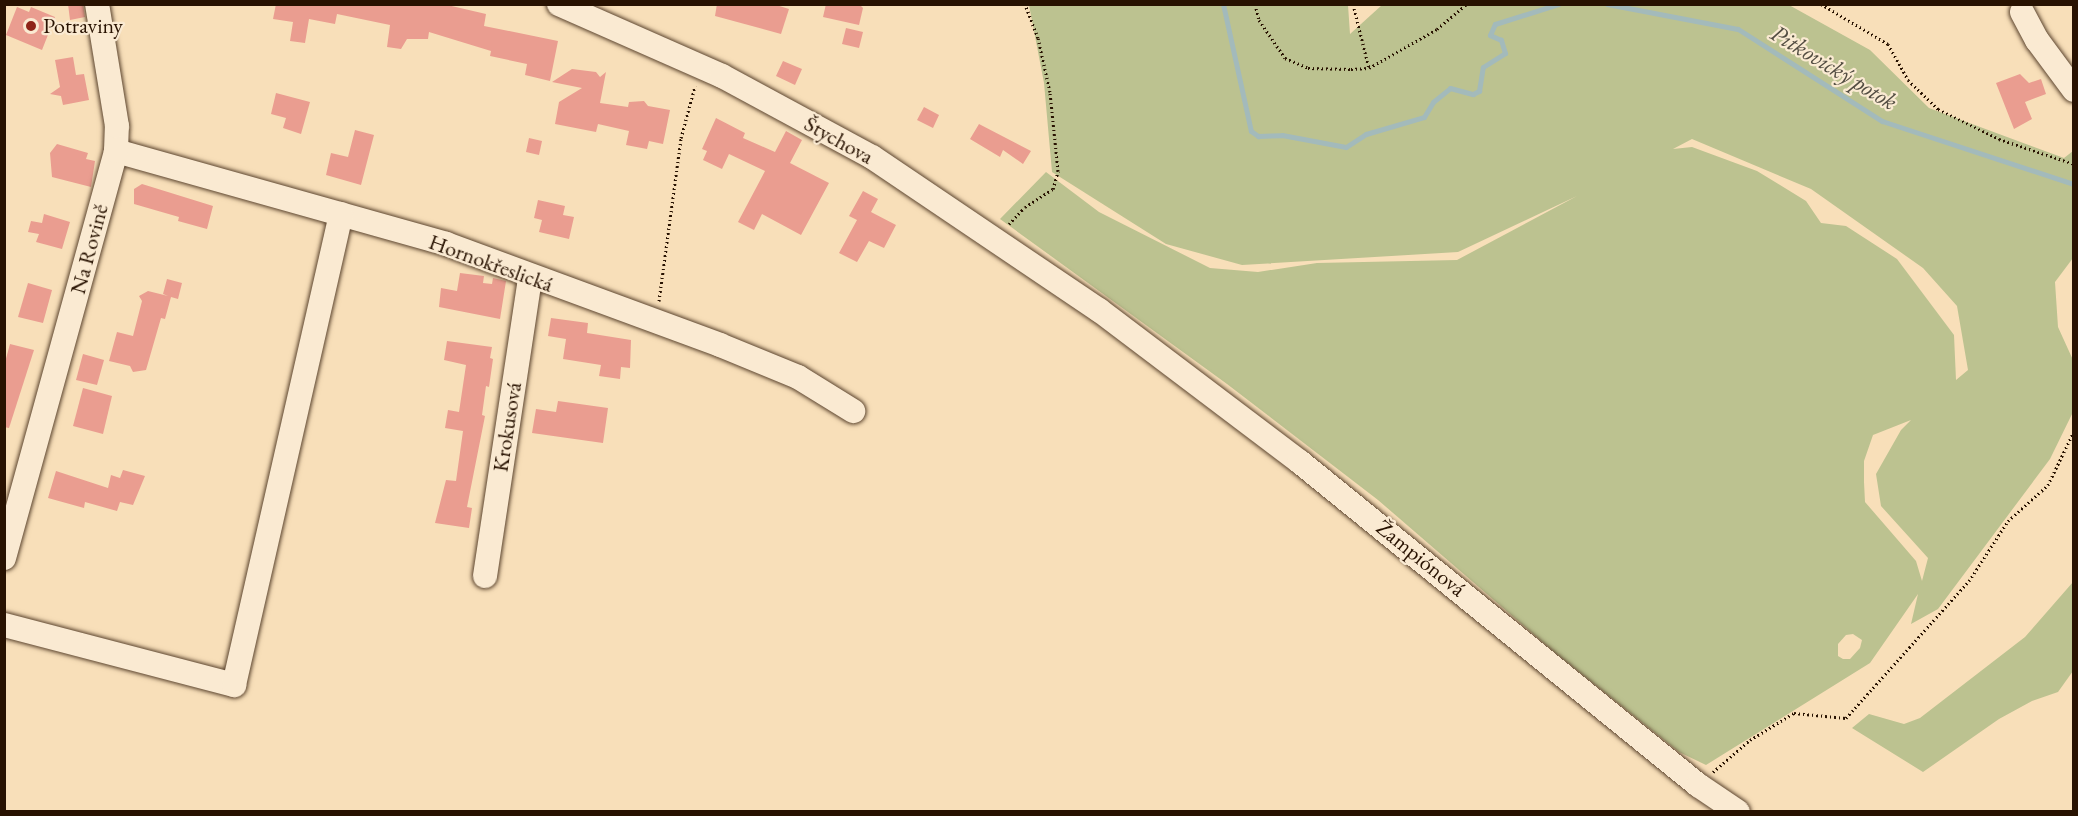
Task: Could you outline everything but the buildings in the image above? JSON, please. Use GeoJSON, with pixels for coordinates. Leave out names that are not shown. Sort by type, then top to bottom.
{"type":"FeatureCollection","features":[{"type":"Feature","properties":{"kind":"street","name":"Na Rovině"},"geometry":{"type":"LineString","coordinates":[[4,558],[14,487],[116,152],[117,126],[97,4]]}},
{"type":"Feature","properties":{"kind":"street","name":"Štychova"},"geometry":{"type":"LineString","coordinates":[[559,4],[700,67],[872,157],[1099,309]]}},
{"type":"Feature","properties":{"kind":"street"},"geometry":{"type":"LineString","coordinates":[[2022,12],[2037,40],[2073,90]]}},
{"type":"Feature","properties":{"kind":"street","name":"Hornokřeslická"},"geometry":{"type":"LineString","coordinates":[[116,152],[446,244],[798,377],[853,411]]}},
{"type":"Feature","properties":{"kind":"street"},"geometry":{"type":"LineString","coordinates":[[4,625],[234,685],[341,214]]}},
{"type":"Feature","properties":{"kind":"street","name":"Krokusová"},"geometry":{"type":"LineString","coordinates":[[484,576],[530,277]]}},
{"type":"Feature","properties":{"kind":"street","name":"Žampiónová"},"geometry":{"type":"LineString","coordinates":[[1099,309],[1426,561],[1698,785],[1738,812]]}},
{"type":"Feature","properties":{"kind":"path"},"geometry":{"type":"LineString","coordinates":[[995,239],[1024,207],[1053,189],[1058,171],[1050,92],[1038,38],[1025,4]]}},
{"type":"Feature","properties":{"kind":"path"},"geometry":{"type":"LineString","coordinates":[[1256,4],[1259,20],[1286,58],[1308,68],[1369,68],[1437,29],[1467,4]]}},
{"type":"Feature","properties":{"kind":"path"},"geometry":{"type":"LineString","coordinates":[[1353,4],[1369,68]]}},
{"type":"Feature","properties":{"kind":"path"},"geometry":{"type":"LineString","coordinates":[[1821,4],[1888,44],[1908,80],[1938,109],[1999,139],[2073,164]]}},
{"type":"Feature","properties":{"kind":"path"},"geometry":{"type":"LineString","coordinates":[[657,322],[681,138],[700,67]]}},
{"type":"Feature","properties":{"kind":"path"},"geometry":{"type":"LineString","coordinates":[[1698,785],[1750,740],[1794,713],[1846,718],[1969,581],[2008,521],[2048,485],[2073,431]]}},
{"type":"Feature","properties":{"kind":"green space"},"geometry":{"type":"Polygon","coordinates":[[[1029,5],[1348,5],[1350,34],[1382,5],[1789,5],[1870,50],[1929,108],[2064,158],[2073,151],[2073,258],[2055,282],[2058,327],[2073,360],[2074,410],[2050,459],[1938,609],[1911,624],[1918,594],[1870,663],[1706,765],[1679,752],[1553,651],[1378,500],[1227,384],[1000,219],[1046,172],[1099,212],[1210,268],[1258,272],[1317,263],[1457,260],[1577,196],[1458,252],[1242,265],[1166,244],[1052,172],[1044,83],[1029,5]],[[1692,139],[1673,149],[1692,147],[1757,171],[1806,201],[1821,223],[1846,226],[1897,259],[1954,335],[1956,380],[1968,370],[1957,306],[1923,268],[1811,189],[1692,139]],[[1911,420],[1873,435],[1864,461],[1865,502],[1916,561],[1922,581],[1928,558],[1881,506],[1876,474],[1901,430],[1911,420]],[[1853,634],[1846,635],[1838,644],[1838,656],[1850,659],[1860,648],[1862,640],[1853,634]]]}},
{"type":"Feature","properties":{"kind":"green space"},"geometry":{"type":"Polygon","coordinates":[[[2073,582],[2073,671],[2058,692],[2032,701],[1999,719],[1923,772],[1852,728],[1869,714],[1904,724],[1920,718],[2025,637],[2073,582]]]}},
{"type":"Feature","properties":{"kind":"waterway","name":"Pitkovický potok"},"geometry":{"type":"LineString","coordinates":[[1223,4],[1251,131],[1258,136],[1282,135],[1346,147],[1366,134],[1424,117],[1433,102],[1450,88],[1473,94],[1479,91],[1483,67],[1505,53],[1501,40],[1490,35],[1495,24],[1559,4]]}},
{"type":"Feature","properties":{"kind":"waterway","name":"Pitkovický potok"},"geometry":{"type":"LineString","coordinates":[[1607,4],[1738,29],[1882,121],[2074,184]]}},
{"type":"Feature","properties":{"kind":"place","name":"Potraviny"},"geometry":{"type":"Point","coordinates":[31,26]}}]}
